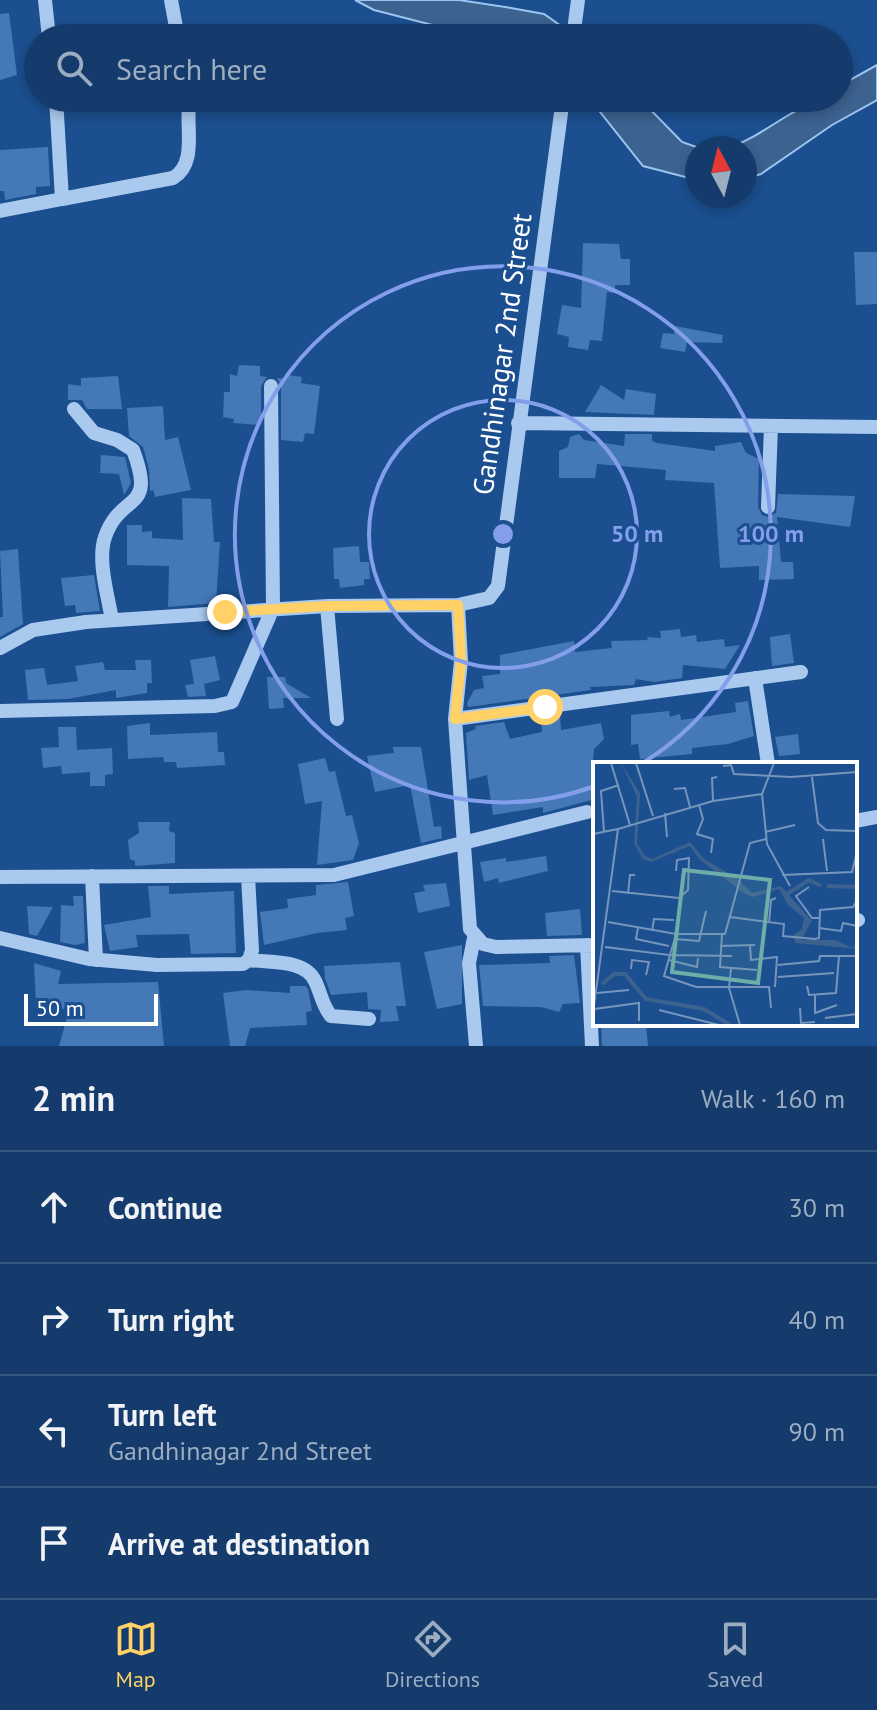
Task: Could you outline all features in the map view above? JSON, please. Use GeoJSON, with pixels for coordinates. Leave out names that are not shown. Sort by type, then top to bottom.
{"type":"FeatureCollection","features":[{"type":"Feature","properties":{"kind":"street"},"geometry":{"type":"LineString","coordinates":[[45,0],[48,24]]}},
{"type":"Feature","properties":{"kind":"street"},"geometry":{"type":"LineString","coordinates":[[171,0],[175,24]]}},
{"type":"Feature","properties":{"kind":"street"},"geometry":{"type":"LineString","coordinates":[[574,24],[578,0]]}},
{"type":"Feature","properties":{"kind":"street"},"geometry":{"type":"LineString","coordinates":[[57,112],[62,199]]}},
{"type":"Feature","properties":{"kind":"street"},"geometry":{"type":"LineString","coordinates":[[0,211],[173,178],[182,172],[188,159],[190,112]]}},
{"type":"Feature","properties":{"kind":"street","name":"Gandhinagar 2nd Street"},"geometry":{"type":"LineString","coordinates":[[0,648],[33,630],[112,620],[273,608],[458,605],[489,598],[498,586],[561,112]]}},
{"type":"Feature","properties":{"kind":"street"},"geometry":{"type":"LineString","coordinates":[[0,711],[232,702],[273,608],[271,386]]}},
{"type":"Feature","properties":{"kind":"street"},"geometry":{"type":"LineString","coordinates":[[74,409],[94,433],[117,440],[133,450],[143,486],[142,494],[117,515],[105,538],[112,620]]}},
{"type":"Feature","properties":{"kind":"street"},"geometry":{"type":"LineString","coordinates":[[518,423],[877,427]]}},
{"type":"Feature","properties":{"kind":"street"},"geometry":{"type":"LineString","coordinates":[[768,507],[771,426]]}},
{"type":"Feature","properties":{"kind":"street"},"geometry":{"type":"LineString","coordinates":[[458,605],[461,661],[455,719],[470,929],[474,938],[469,963],[476,1046]]}},
{"type":"Feature","properties":{"kind":"street"},"geometry":{"type":"LineString","coordinates":[[327,606],[337,719]]}},
{"type":"Feature","properties":{"kind":"street"},"geometry":{"type":"LineString","coordinates":[[455,719],[801,672]]}},
{"type":"Feature","properties":{"kind":"street"},"geometry":{"type":"LineString","coordinates":[[755,678],[768,762]]}},
{"type":"Feature","properties":{"kind":"street"},"geometry":{"type":"LineString","coordinates":[[0,877],[334,875],[587,812]]}},
{"type":"Feature","properties":{"kind":"street"},"geometry":{"type":"LineString","coordinates":[[857,821],[877,817]]}},
{"type":"Feature","properties":{"kind":"street"},"geometry":{"type":"LineString","coordinates":[[92,876],[96,960]]}},
{"type":"Feature","properties":{"kind":"street"},"geometry":{"type":"LineString","coordinates":[[248,876],[249,960]]}},
{"type":"Feature","properties":{"kind":"street"},"geometry":{"type":"LineString","coordinates":[[0,938],[96,960],[157,965],[243,964],[249,960],[305,968],[314,979],[324,1008],[331,1016],[369,1019]]}},
{"type":"Feature","properties":{"kind":"street"},"geometry":{"type":"LineString","coordinates":[[474,938],[496,947],[591,945],[592,1046]]}},
{"type":"Feature","properties":{"kind":"water"},"geometry":{"type":"Polygon","coordinates":[[[355,0],[459,0],[544,14],[558,24],[428,24],[374,10],[355,0]]]}},
{"type":"Feature","properties":{"kind":"water"},"geometry":{"type":"Polygon","coordinates":[[[877,65],[877,100],[832,125],[757,175],[755,136],[794,112],[853,112],[853,78],[877,65]]]}},
{"type":"Feature","properties":{"kind":"water"},"geometry":{"type":"Polygon","coordinates":[[[600,112],[653,112],[685,143],[685,177],[643,166],[600,112]]]}},
{"type":"Feature","properties":{"kind":"building"},"geometry":{"type":"Polygon","coordinates":[[[9,13],[17,75],[0,80],[0,14],[9,13]]]}},
{"type":"Feature","properties":{"kind":"building"},"geometry":{"type":"Polygon","coordinates":[[[48,147],[50,186],[36,187],[36,194],[5,200],[4,191],[0,191],[0,150],[48,147]]]}},
{"type":"Feature","properties":{"kind":"building"},"geometry":{"type":"Polygon","coordinates":[[[583,243],[619,244],[621,259],[630,259],[630,285],[615,285],[615,293],[607,292],[602,341],[590,340],[588,350],[568,347],[569,337],[557,334],[562,305],[581,308],[583,243]]]}},
{"type":"Feature","properties":{"kind":"building"},"geometry":{"type":"Polygon","coordinates":[[[854,252],[877,252],[877,304],[856,305],[854,252]]]}},
{"type":"Feature","properties":{"kind":"building"},"geometry":{"type":"Polygon","coordinates":[[[675,326],[723,335],[722,343],[687,342],[685,352],[660,348],[663,333],[674,334],[675,326]]]}},
{"type":"Feature","properties":{"kind":"building"},"geometry":{"type":"Polygon","coordinates":[[[239,365],[260,366],[260,376],[267,377],[261,386],[261,425],[233,423],[234,419],[223,417],[224,392],[230,392],[230,374],[237,376],[239,365]]]}},
{"type":"Feature","properties":{"kind":"building"},"geometry":{"type":"Polygon","coordinates":[[[288,375],[302,377],[301,383],[320,386],[314,434],[305,433],[303,442],[281,440],[281,386],[277,378],[288,379],[288,375]]]}},
{"type":"Feature","properties":{"kind":"building"},"geometry":{"type":"Polygon","coordinates":[[[118,376],[122,409],[87,409],[82,400],[68,400],[68,384],[81,386],[81,378],[118,376]]]}},
{"type":"Feature","properties":{"kind":"building"},"geometry":{"type":"Polygon","coordinates":[[[601,385],[624,400],[626,389],[656,394],[654,415],[585,412],[601,385]]]}},
{"type":"Feature","properties":{"kind":"building"},"geometry":{"type":"Polygon","coordinates":[[[163,406],[165,440],[178,437],[191,490],[155,497],[153,490],[150,491],[149,469],[143,447],[129,436],[127,408],[163,406]]]}},
{"type":"Feature","properties":{"kind":"building"},"geometry":{"type":"Polygon","coordinates":[[[579,434],[584,440],[624,446],[625,434],[652,434],[652,441],[657,443],[715,451],[715,446],[741,442],[746,453],[759,459],[758,507],[762,515],[768,517],[776,513],[778,494],[855,496],[850,527],[777,517],[781,562],[793,562],[794,579],[759,580],[759,566],[720,568],[714,483],[665,480],[666,470],[597,464],[595,478],[559,478],[559,451],[568,447],[570,437],[579,434]]]}},
{"type":"Feature","properties":{"kind":"building"},"geometry":{"type":"Polygon","coordinates":[[[101,455],[125,457],[131,483],[124,495],[119,474],[100,473],[101,455]]]}},
{"type":"Feature","properties":{"kind":"building"},"geometry":{"type":"Polygon","coordinates":[[[182,498],[211,499],[214,542],[220,542],[216,603],[168,607],[169,566],[127,565],[127,525],[142,525],[142,532],[152,531],[152,538],[183,540],[182,498]]]}},
{"type":"Feature","properties":{"kind":"building"},"geometry":{"type":"Polygon","coordinates":[[[359,546],[360,562],[369,562],[370,579],[364,579],[364,585],[340,588],[339,579],[334,579],[333,548],[359,546]]]}},
{"type":"Feature","properties":{"kind":"building"},"geometry":{"type":"Polygon","coordinates":[[[18,549],[23,624],[0,637],[0,617],[3,617],[0,551],[18,549]]]}},
{"type":"Feature","properties":{"kind":"building"},"geometry":{"type":"Polygon","coordinates":[[[94,575],[100,611],[76,613],[75,605],[65,606],[61,578],[94,575]]]}},
{"type":"Feature","properties":{"kind":"building"},"geometry":{"type":"Polygon","coordinates":[[[680,629],[681,637],[696,635],[697,642],[724,639],[725,647],[740,645],[725,669],[683,665],[682,678],[654,682],[636,679],[634,685],[590,687],[591,690],[468,707],[474,690],[484,688],[482,676],[500,674],[500,655],[574,641],[575,652],[612,648],[611,641],[661,638],[660,631],[680,629]]]}},
{"type":"Feature","properties":{"kind":"building"},"geometry":{"type":"Polygon","coordinates":[[[790,634],[794,663],[772,666],[770,637],[790,634]]]}},
{"type":"Feature","properties":{"kind":"building"},"geometry":{"type":"Polygon","coordinates":[[[215,656],[220,680],[204,684],[206,696],[188,697],[185,685],[194,684],[190,660],[215,656]]]}},
{"type":"Feature","properties":{"kind":"building"},"geometry":{"type":"Polygon","coordinates":[[[135,660],[151,660],[152,683],[147,683],[147,693],[116,698],[116,690],[68,699],[28,700],[25,670],[44,668],[47,685],[78,681],[75,666],[103,662],[105,670],[136,670],[135,660]]]}},
{"type":"Feature","properties":{"kind":"building"},"geometry":{"type":"Polygon","coordinates":[[[267,677],[285,677],[286,683],[311,698],[283,698],[284,708],[269,709],[267,677]]]}},
{"type":"Feature","properties":{"kind":"building"},"geometry":{"type":"Polygon","coordinates":[[[748,701],[754,736],[728,744],[692,748],[692,754],[640,759],[638,744],[631,745],[631,715],[669,711],[670,717],[680,714],[681,720],[736,712],[735,703],[748,701]]]}},
{"type":"Feature","properties":{"kind":"building"},"geometry":{"type":"Polygon","coordinates":[[[560,715],[561,730],[601,723],[604,739],[594,749],[593,800],[543,813],[543,807],[493,815],[487,775],[469,780],[466,733],[476,729],[475,726],[504,722],[510,739],[542,732],[541,717],[560,715]]]}},
{"type":"Feature","properties":{"kind":"building"},"geometry":{"type":"Polygon","coordinates":[[[150,723],[150,735],[217,732],[218,752],[224,752],[225,765],[177,768],[176,762],[164,762],[163,757],[128,759],[127,726],[150,723]]]}},
{"type":"Feature","properties":{"kind":"building"},"geometry":{"type":"Polygon","coordinates":[[[58,727],[76,727],[77,750],[112,748],[113,774],[105,775],[105,786],[90,786],[90,772],[62,774],[61,766],[43,768],[41,748],[59,747],[58,727]]]}},
{"type":"Feature","properties":{"kind":"building"},"geometry":{"type":"Polygon","coordinates":[[[798,734],[800,754],[779,756],[775,737],[798,734]]]}},
{"type":"Feature","properties":{"kind":"building"},"geometry":{"type":"Polygon","coordinates":[[[393,747],[421,747],[434,827],[441,826],[442,838],[421,843],[410,785],[375,792],[367,756],[394,753],[393,747]]]}},
{"type":"Feature","properties":{"kind":"building"},"geometry":{"type":"Polygon","coordinates":[[[325,758],[329,772],[335,771],[346,816],[352,815],[359,843],[353,860],[317,865],[322,801],[305,804],[298,764],[325,758]]]}},
{"type":"Feature","properties":{"kind":"building"},"geometry":{"type":"Polygon","coordinates":[[[138,822],[170,822],[169,831],[175,833],[175,863],[135,866],[135,861],[130,859],[128,840],[139,833],[138,822]]]}},
{"type":"Feature","properties":{"kind":"building"},"geometry":{"type":"Polygon","coordinates":[[[546,856],[548,871],[499,883],[498,878],[484,882],[480,862],[546,856]]]}},
{"type":"Feature","properties":{"kind":"building"},"geometry":{"type":"Polygon","coordinates":[[[348,882],[354,916],[345,918],[347,930],[264,945],[260,912],[288,908],[287,899],[316,895],[316,885],[348,882]]]}},
{"type":"Feature","properties":{"kind":"building"},"geometry":{"type":"Polygon","coordinates":[[[446,883],[450,906],[418,913],[414,893],[425,891],[423,885],[446,883]]]}},
{"type":"Feature","properties":{"kind":"building"},"geometry":{"type":"Polygon","coordinates":[[[148,886],[169,886],[169,894],[234,891],[236,953],[191,954],[189,934],[136,935],[138,947],[110,951],[104,925],[151,917],[148,886]]]}},
{"type":"Feature","properties":{"kind":"building"},"geometry":{"type":"Polygon","coordinates":[[[73,896],[83,896],[85,943],[75,945],[60,942],[61,905],[74,906],[73,896]]]}},
{"type":"Feature","properties":{"kind":"building"},"geometry":{"type":"Polygon","coordinates":[[[27,906],[53,907],[37,936],[29,934],[27,906]]]}},
{"type":"Feature","properties":{"kind":"building"},"geometry":{"type":"Polygon","coordinates":[[[580,909],[582,935],[547,936],[545,913],[580,909]]]}},
{"type":"Feature","properties":{"kind":"building"},"geometry":{"type":"Polygon","coordinates":[[[462,945],[462,1004],[437,1009],[424,952],[462,945]]]}},
{"type":"Feature","properties":{"kind":"building"},"geometry":{"type":"Polygon","coordinates":[[[574,955],[580,1003],[563,1004],[559,1012],[541,1007],[483,1006],[479,965],[550,963],[549,956],[574,955]]]}},
{"type":"Feature","properties":{"kind":"building"},"geometry":{"type":"Polygon","coordinates":[[[400,962],[406,1006],[396,1006],[399,1021],[380,1022],[381,1010],[368,1009],[367,992],[331,995],[325,978],[324,966],[400,962]]]}},
{"type":"Feature","properties":{"kind":"building"},"geometry":{"type":"Polygon","coordinates":[[[34,963],[61,971],[58,984],[158,982],[164,1046],[59,1046],[69,1010],[36,1005],[34,963]]]}},
{"type":"Feature","properties":{"kind":"building"},"geometry":{"type":"Polygon","coordinates":[[[290,986],[306,986],[308,989],[312,1011],[306,1012],[307,1025],[250,1028],[245,1046],[230,1046],[223,993],[246,990],[290,993],[290,986]]]}},
{"type":"Feature","properties":{"kind":"building"},"geometry":{"type":"Polygon","coordinates":[[[601,1026],[646,1026],[648,1046],[602,1046],[601,1026]]]}},
{"type":"Feature","properties":{"kind":"route"},"geometry":{"type":"LineString","coordinates":[[225,612],[327,606],[458,605],[461,661],[455,719],[545,707]]}}]}
